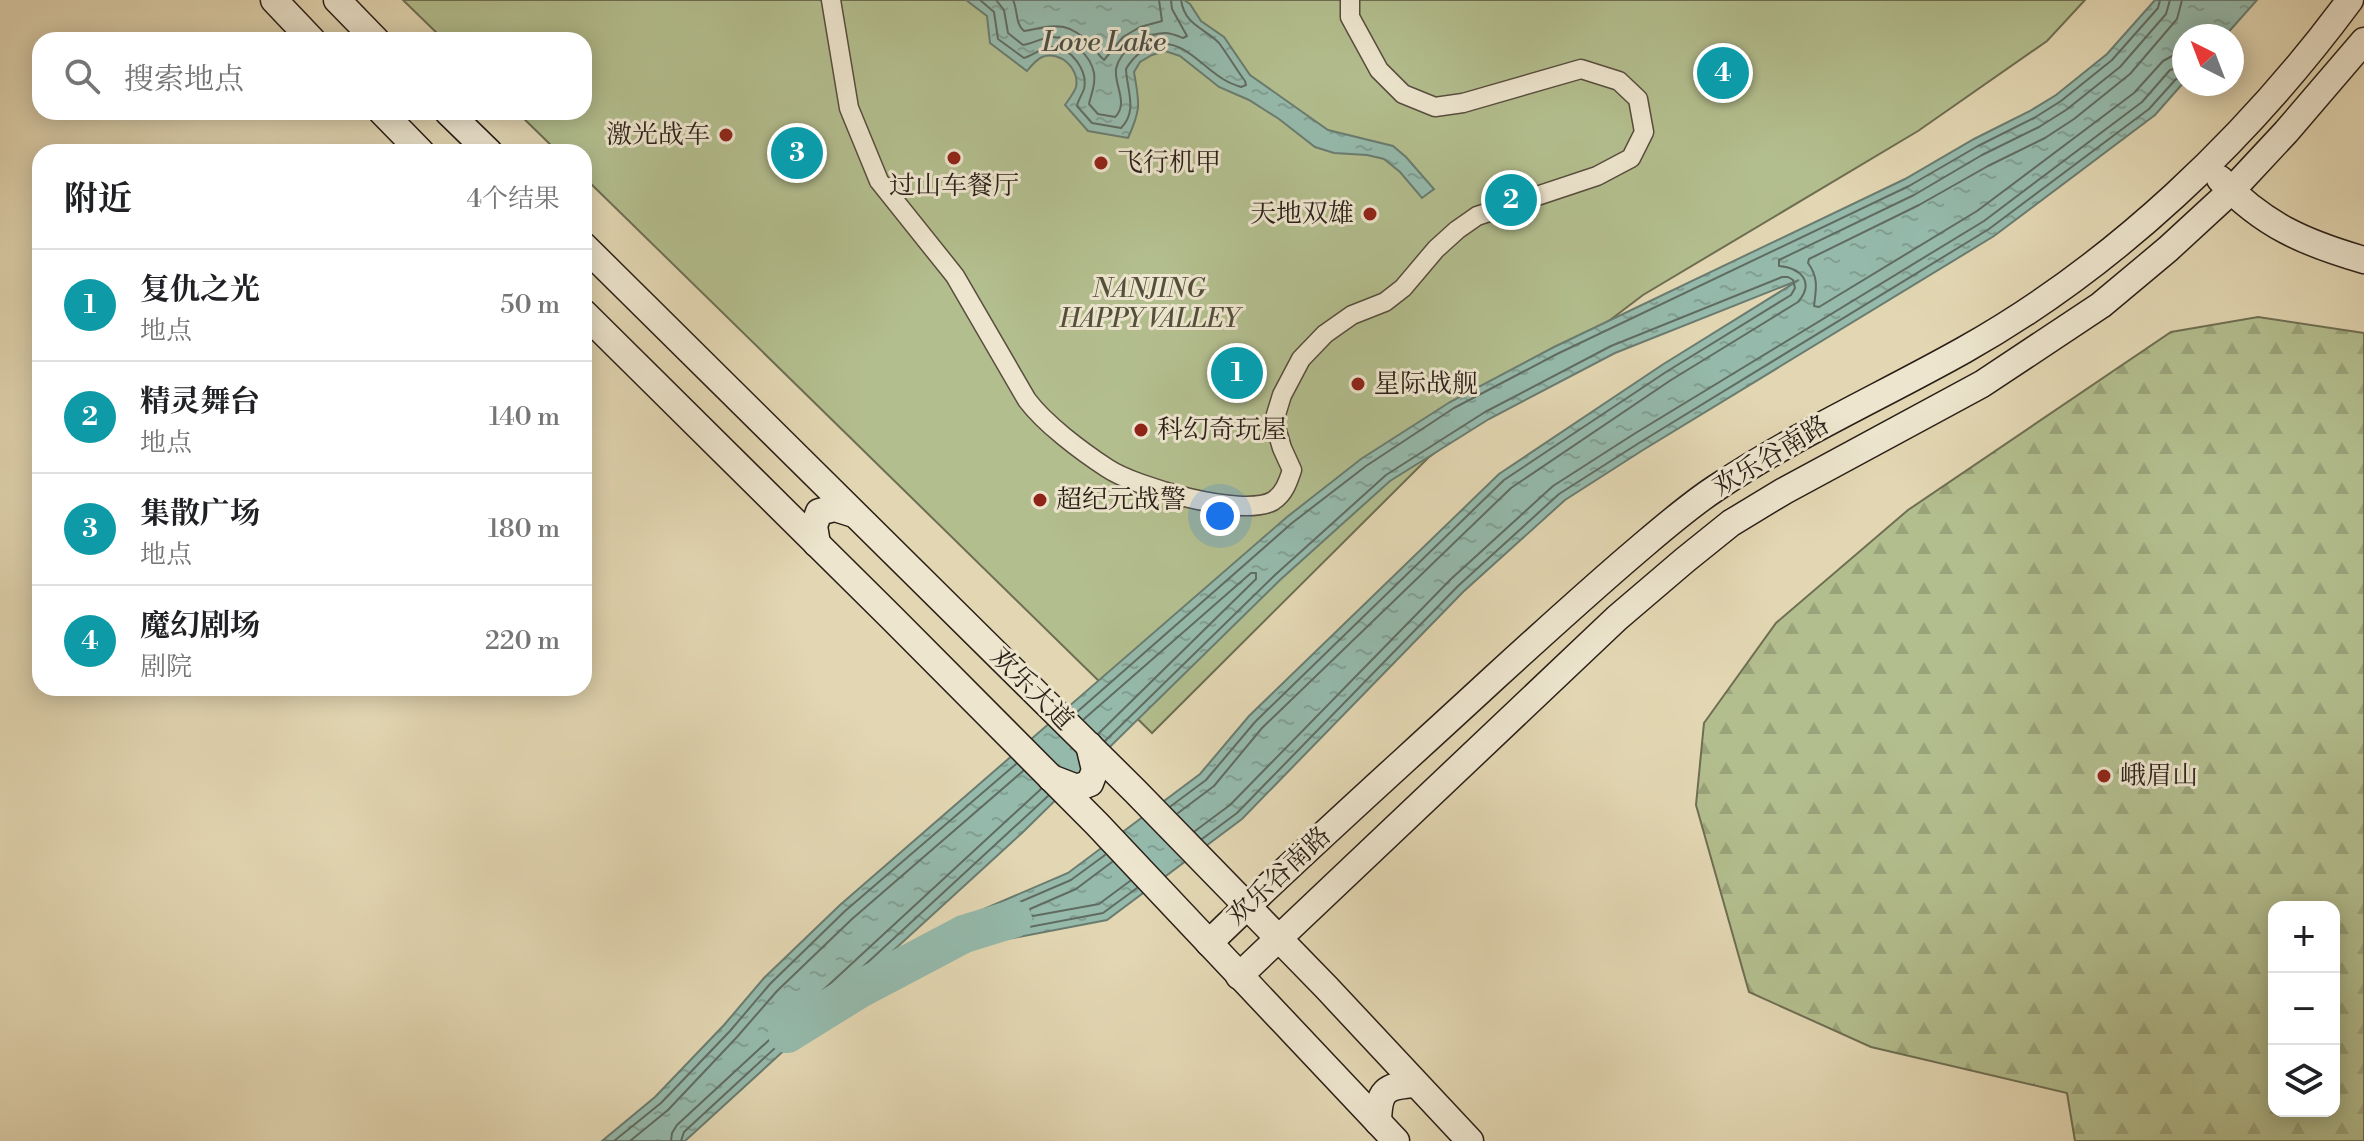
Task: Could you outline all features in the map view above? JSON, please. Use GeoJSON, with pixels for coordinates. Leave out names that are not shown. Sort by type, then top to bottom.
{"type":"FeatureCollection","features":[{"type":"Feature","properties":{"kind":"street"},"geometry":{"type":"LineString","coordinates":[[337,0],[368,32]]}},
{"type":"Feature","properties":{"kind":"street"},"geometry":{"type":"LineString","coordinates":[[831,0],[849,108],[879,181],[955,276],[1039,416],[1109,470],[1156,490],[1211,503],[1260,506],[1275,500],[1286,487],[1292,470],[1274,421],[1282,395],[1301,359],[1325,334],[1352,315],[1385,302],[1403,288],[1436,249],[1477,216],[1597,176],[1631,158],[1644,132],[1638,99],[1619,81],[1581,69],[1463,103],[1435,107],[1403,94],[1379,70],[1350,17],[1350,0]]}},
{"type":"Feature","properties":{"kind":"street","name":"欢乐谷南路"},"geometry":{"type":"LineString","coordinates":[[1209,943],[1589,591],[1679,515],[1770,454],[1965,350],[2033,308],[2086,270],[2206,165],[2259,109],[2350,0]]}},
{"type":"Feature","properties":{"kind":"street"},"geometry":{"type":"LineString","coordinates":[[283,5],[305,32]]}},
{"type":"Feature","properties":{"kind":"street","name":"欢乐谷南路"},"geometry":{"type":"LineString","coordinates":[[1239,976],[1617,618],[1731,523],[1982,384],[2101,305],[2231,191],[2364,41]]}},
{"type":"Feature","properties":{"kind":"street"},"geometry":{"type":"LineString","coordinates":[[390,120],[413,144]]}},
{"type":"Feature","properties":{"kind":"street"},"geometry":{"type":"LineString","coordinates":[[456,120],[481,144]]}},
{"type":"Feature","properties":{"kind":"street"},"geometry":{"type":"LineString","coordinates":[[2206,165],[2255,213],[2281,229],[2364,260]]}},
{"type":"Feature","properties":{"kind":"street","name":"欢乐大道"},"geometry":{"type":"LineString","coordinates":[[592,254],[1135,791],[1280,939],[1470,1141]]}},
{"type":"Feature","properties":{"kind":"street"},"geometry":{"type":"LineString","coordinates":[[2033,308],[2052,307],[2059,312],[2062,322],[2049,341]]}},
{"type":"Feature","properties":{"kind":"street","name":"欢乐大道"},"geometry":{"type":"LineString","coordinates":[[592,321],[1097,824],[1387,1132]]}},
{"type":"Feature","properties":{"kind":"street"},"geometry":{"type":"LineString","coordinates":[[817,544],[814,526],[819,512],[835,508],[854,514]]}},
{"type":"Feature","properties":{"kind":"street"},"geometry":{"type":"LineString","coordinates":[[1051,778],[1077,788],[1090,783],[1095,770],[1089,745]]}},
{"type":"Feature","properties":{"kind":"street"},"geometry":{"type":"LineString","coordinates":[[1387,1132],[1379,1103],[1383,1093],[1395,1085],[1415,1084]]}},
{"type":"Feature","properties":{"kind":"green space","name":"NANJING HAPPY VALLEY"},"geometry":{"type":"Polygon","coordinates":[[[403,0],[2085,0],[2047,41],[1918,131],[1643,295],[1428,458],[1152,733],[592,185],[592,144],[550,144],[525,120],[592,120],[592,32],[436,32],[403,0]]]}},
{"type":"Feature","properties":{"kind":"green space"},"geometry":{"type":"Polygon","coordinates":[[[2258,317],[2364,333],[2364,1141],[2075,1141],[2067,1093],[1871,1047],[1749,992],[1696,805],[1704,723],[1776,623],[1908,510],[2171,332],[2258,317]]]}},
{"type":"Feature","properties":{"kind":"water","name":"Love Lake"},"geometry":{"type":"Polygon","coordinates":[[[966,0],[1184,0],[1201,21],[1224,37],[1250,75],[1328,130],[1393,146],[1434,189],[1422,198],[1384,159],[1334,153],[1315,147],[1279,119],[1249,100],[1219,87],[1180,56],[1165,51],[1140,62],[1134,72],[1138,105],[1128,138],[1088,131],[1065,105],[1075,89],[1072,68],[1062,59],[1049,56],[1042,57],[1027,71],[990,43],[987,16],[966,0]]]}},
{"type":"Feature","properties":{"kind":"water"},"geometry":{"type":"Polygon","coordinates":[[[2155,0],[2257,0],[2236,24],[2172,24],[2172,96],[2155,115],[1994,236],[1565,500],[1463,592],[1242,819],[1107,920],[971,946],[956,921],[1068,873],[1200,774],[1249,716],[1499,474],[1662,365],[1799,280],[1615,353],[1489,419],[1390,481],[1280,580],[1023,832],[685,1141],[602,1141],[655,1097],[764,978],[840,905],[1287,517],[1361,459],[1450,402],[1554,347],[1905,179],[2056,95],[2107,54],[2155,0]]]}},
{"type":"Feature","properties":{"kind":"waterway"},"geometry":{"type":"LineString","coordinates":[[787,1034],[858,990],[964,934],[1013,919]]}},
{"type":"Feature","properties":{"kind":"place","name":"魔幻剧场"},"geometry":{"type":"Point","coordinates":[1723,73]}},
{"type":"Feature","properties":{"kind":"place","name":"激光战车"},"geometry":{"type":"Point","coordinates":[726,135]}},
{"type":"Feature","properties":{"kind":"place","name":"集散广场"},"geometry":{"type":"Point","coordinates":[797,153]}},
{"type":"Feature","properties":{"kind":"place","name":"过山车餐厅"},"geometry":{"type":"Point","coordinates":[954,158]}},
{"type":"Feature","properties":{"kind":"place","name":"飞行机甲"},"geometry":{"type":"Point","coordinates":[1101,163]}},
{"type":"Feature","properties":{"kind":"place","name":"精灵舞台"},"geometry":{"type":"Point","coordinates":[1511,200]}},
{"type":"Feature","properties":{"kind":"place","name":"天地双雄"},"geometry":{"type":"Point","coordinates":[1370,214]}},
{"type":"Feature","properties":{"kind":"place","name":"复仇之光"},"geometry":{"type":"Point","coordinates":[1237,373]}},
{"type":"Feature","properties":{"kind":"place","name":"星际战舰"},"geometry":{"type":"Point","coordinates":[1358,384]}},
{"type":"Feature","properties":{"kind":"place","name":"科幻奇玩屋"},"geometry":{"type":"Point","coordinates":[1141,430]}},
{"type":"Feature","properties":{"kind":"place","name":"超纪元战警"},"geometry":{"type":"Point","coordinates":[1040,500]}},
{"type":"Feature","properties":{"kind":"place","name":"峨眉山"},"geometry":{"type":"Point","coordinates":[2104,776]}}]}
